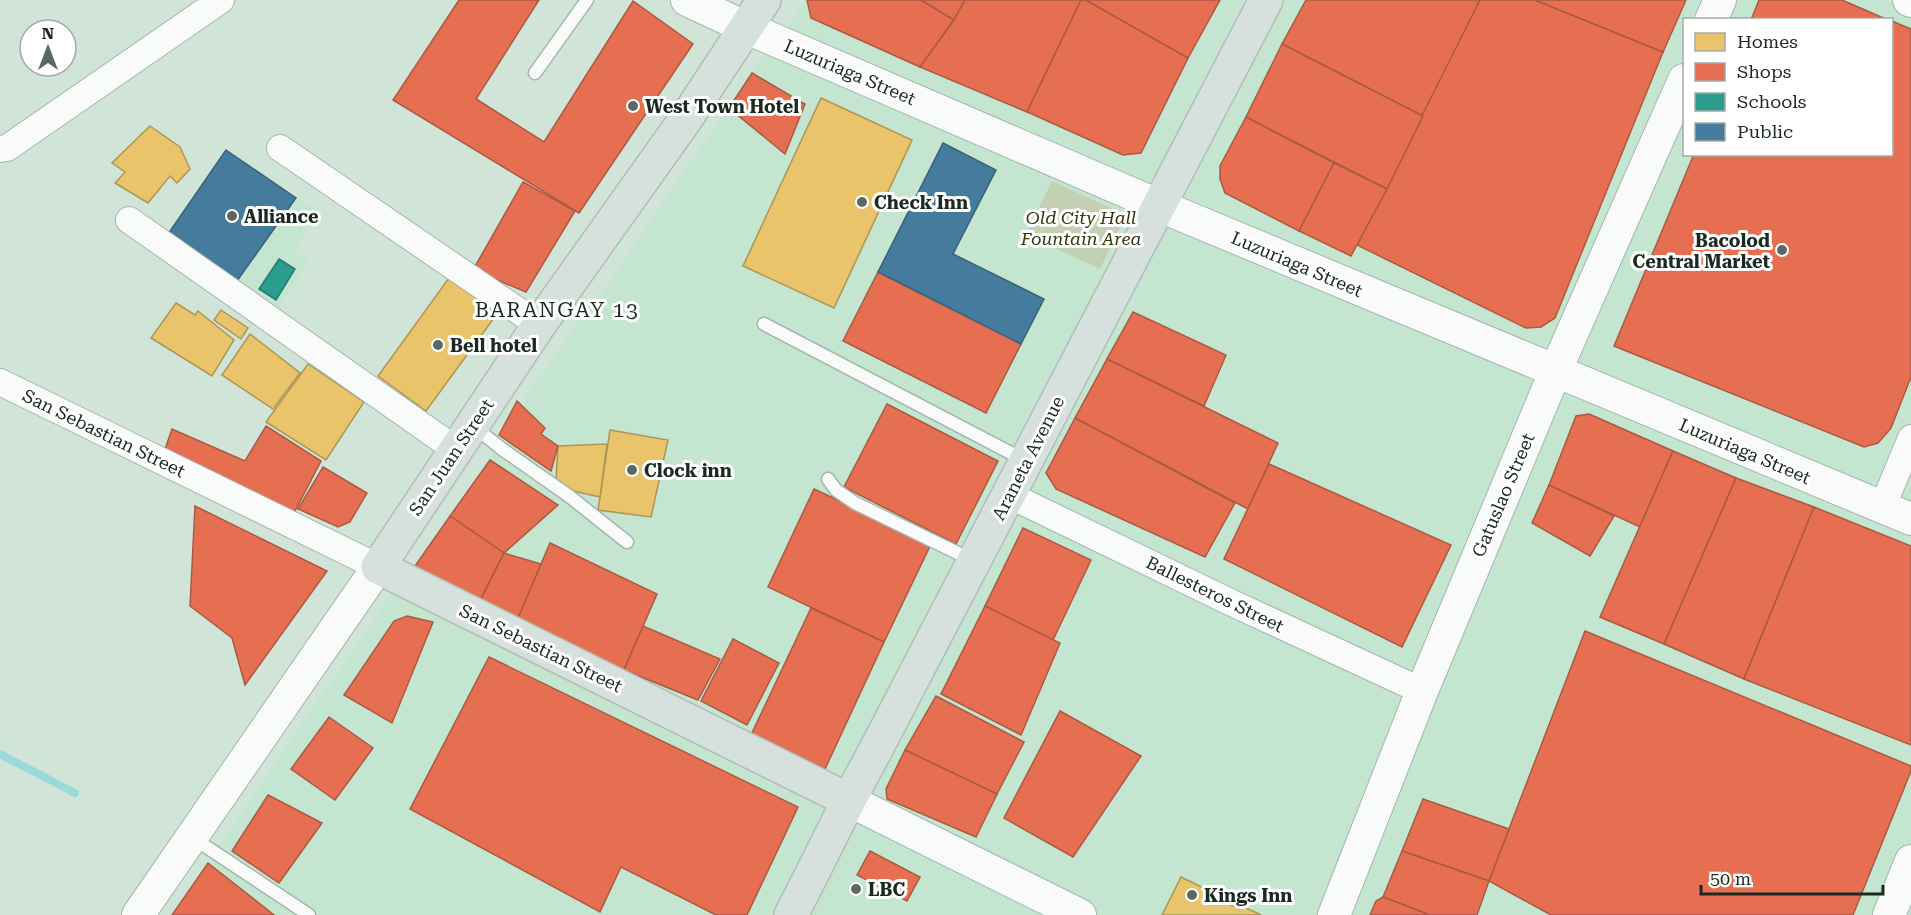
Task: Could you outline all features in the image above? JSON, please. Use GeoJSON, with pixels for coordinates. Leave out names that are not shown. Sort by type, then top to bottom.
{"type":"FeatureCollection","features":[{"type":"Feature","properties":{"kind":"main road","name":"San Juan Street"},"geometry":{"type":"LineString","coordinates":[[378,567],[539,325],[685,120],[764,0]]}},
{"type":"Feature","properties":{"kind":"main road","name":"Araneta Avenue"},"geometry":{"type":"LineString","coordinates":[[790,915],[1266,0]]}},
{"type":"Feature","properties":{"kind":"main road","name":"San Sebastian Street"},"geometry":{"type":"LineString","coordinates":[[378,567],[848,800]]}},
{"type":"Feature","properties":{"kind":"street"},"geometry":{"type":"LineString","coordinates":[[0,149],[7,148],[221,0]]}},
{"type":"Feature","properties":{"kind":"street","name":"Luzuriaga Street"},"geometry":{"type":"LineString","coordinates":[[687,0],[1160,206],[1911,519]]}},
{"type":"Feature","properties":{"kind":"street"},"geometry":{"type":"LineString","coordinates":[[1713,18],[1720,0]]}},
{"type":"Feature","properties":{"kind":"street","name":"Gatuslao Street"},"geometry":{"type":"LineString","coordinates":[[1334,915],[1422,691],[1555,372],[1683,82]]}},
{"type":"Feature","properties":{"kind":"street"},"geometry":{"type":"LineString","coordinates":[[280,148],[539,325]]}},
{"type":"Feature","properties":{"kind":"street"},"geometry":{"type":"LineString","coordinates":[[129,220],[464,437]]}},
{"type":"Feature","properties":{"kind":"street","name":"San Sebastian Street"},"geometry":{"type":"LineString","coordinates":[[0,382],[378,567]]}},
{"type":"Feature","properties":{"kind":"street"},"geometry":{"type":"LineString","coordinates":[[1882,508],[1911,438]]}},
{"type":"Feature","properties":{"kind":"street","name":"Ballesteros Street"},"geometry":{"type":"LineString","coordinates":[[1009,495],[1230,602],[1422,691]]}},
{"type":"Feature","properties":{"kind":"street","name":"San Juan Street"},"geometry":{"type":"LineString","coordinates":[[138,915],[378,567]]}},
{"type":"Feature","properties":{"kind":"street","name":"San Sebastian Street"},"geometry":{"type":"LineString","coordinates":[[848,800],[1080,915]]}},
{"type":"Feature","properties":{"kind":"street"},"geometry":{"type":"LineString","coordinates":[[1889,915],[1911,861]]}},
{"type":"Feature","properties":{"kind":"lane"},"geometry":{"type":"LineString","coordinates":[[535,73],[587,0]]}},
{"type":"Feature","properties":{"kind":"lane"},"geometry":{"type":"LineString","coordinates":[[764,324],[1026,461]]}},
{"type":"Feature","properties":{"kind":"lane"},"geometry":{"type":"LineString","coordinates":[[464,437],[502,449],[569,496],[627,542]]}},
{"type":"Feature","properties":{"kind":"lane"},"geometry":{"type":"LineString","coordinates":[[828,478],[836,490],[855,503],[975,561]]}},
{"type":"Feature","properties":{"kind":"lane"},"geometry":{"type":"LineString","coordinates":[[192,837],[309,915]]}},
{"type":"Feature","properties":{"kind":"shaded area"},"geometry":{"type":"Polygon","coordinates":[[[808,0],[1911,0],[1911,915],[172,915],[383,606],[450,516],[527,403],[524,399],[593,302],[595,303],[761,59],[808,0]]]}},
{"type":"Feature","properties":{"kind":"shaded area"},"geometry":{"type":"Polygon","coordinates":[[[296,198],[320,211],[293,252],[308,261],[277,310],[237,281],[296,198]]]}},
{"type":"Feature","properties":{"kind":"green space","name":"Old City Hall Fountain Area"},"geometry":{"type":"Polygon","coordinates":[[[1052,181],[1126,215],[1100,269],[1026,235],[1052,181]]]}},
{"type":"Feature","properties":{"kind":"building: Homes"},"geometry":{"type":"Polygon","coordinates":[[[821,98],[912,140],[834,308],[743,266],[821,98]]]}},
{"type":"Feature","properties":{"kind":"building: Homes"},"geometry":{"type":"Polygon","coordinates":[[[150,126],[180,147],[190,169],[177,183],[170,176],[148,203],[115,183],[125,172],[112,163],[150,126]]]}},
{"type":"Feature","properties":{"kind":"building: Homes","name":"Bell hotel"},"geometry":{"type":"Polygon","coordinates":[[[449,278],[497,314],[426,411],[378,376],[449,278]]]}},
{"type":"Feature","properties":{"kind":"building: Homes"},"geometry":{"type":"Polygon","coordinates":[[[176,303],[195,315],[198,311],[234,340],[212,376],[151,338],[176,303]]]}},
{"type":"Feature","properties":{"kind":"building: Homes"},"geometry":{"type":"Polygon","coordinates":[[[221,310],[248,328],[241,339],[214,320],[221,310]]]}},
{"type":"Feature","properties":{"kind":"building: Homes"},"geometry":{"type":"Polygon","coordinates":[[[250,334],[300,373],[273,409],[222,375],[250,334]]]}},
{"type":"Feature","properties":{"kind":"building: Homes"},"geometry":{"type":"Polygon","coordinates":[[[308,364],[364,402],[326,460],[266,422],[308,364]]]}},
{"type":"Feature","properties":{"kind":"building: Homes","name":"Clock inn"},"geometry":{"type":"Polygon","coordinates":[[[610,430],[668,440],[651,517],[598,510],[610,430]]]}},
{"type":"Feature","properties":{"kind":"building: Homes"},"geometry":{"type":"Polygon","coordinates":[[[607,444],[600,497],[569,490],[556,480],[558,446],[607,444]]]}},
{"type":"Feature","properties":{"kind":"building: Homes","name":"Kings Inn"},"geometry":{"type":"Polygon","coordinates":[[[1181,877],[1214,893],[1212,896],[1239,909],[1240,905],[1261,915],[1162,915],[1181,877]]]}},
{"type":"Feature","properties":{"kind":"building: Shops"},"geometry":{"type":"Polygon","coordinates":[[[459,0],[539,0],[476,99],[544,142],[633,1],[693,44],[579,213],[393,100],[459,0]]]}},
{"type":"Feature","properties":{"kind":"building: Shops"},"geometry":{"type":"Polygon","coordinates":[[[807,0],[921,0],[954,20],[920,67],[811,18],[807,0]]]}},
{"type":"Feature","properties":{"kind":"building: Shops"},"geometry":{"type":"Polygon","coordinates":[[[921,0],[965,0],[954,20],[921,0]]]}},
{"type":"Feature","properties":{"kind":"building: Shops"},"geometry":{"type":"Polygon","coordinates":[[[965,0],[1081,0],[1027,112],[920,67],[954,20],[965,0]]]}},
{"type":"Feature","properties":{"kind":"building: Shops"},"geometry":{"type":"Polygon","coordinates":[[[1081,0],[1086,0],[1188,58],[1141,153],[1123,155],[1027,112],[1081,0]]]}},
{"type":"Feature","properties":{"kind":"building: Shops"},"geometry":{"type":"Polygon","coordinates":[[[1086,0],[1220,0],[1188,58],[1086,0]]]}},
{"type":"Feature","properties":{"kind":"building: Shops"},"geometry":{"type":"Polygon","coordinates":[[[1306,0],[1480,0],[1423,116],[1282,44],[1306,0]]]}},
{"type":"Feature","properties":{"kind":"building: Shops"},"geometry":{"type":"Polygon","coordinates":[[[1480,0],[1535,0],[1663,52],[1555,318],[1541,327],[1526,328],[1357,245],[1480,0]]]}},
{"type":"Feature","properties":{"kind":"building: Shops"},"geometry":{"type":"Polygon","coordinates":[[[1535,0],[1686,0],[1663,52],[1535,0]]]}},
{"type":"Feature","properties":{"kind":"building: Shops"},"geometry":{"type":"Polygon","coordinates":[[[1759,0],[1842,0],[1883,18],[1752,18],[1759,0]]]}},
{"type":"Feature","properties":{"kind":"building: Shops","name":"Bacolod Central Market"},"geometry":{"type":"Polygon","coordinates":[[[1893,21],[1911,29],[1911,377],[1891,428],[1878,443],[1864,447],[1614,346],[1693,156],[1893,156],[1893,21]]]}},
{"type":"Feature","properties":{"kind":"building: Shops"},"geometry":{"type":"Polygon","coordinates":[[[1282,44],[1423,116],[1387,189],[1246,117],[1282,44]]]}},
{"type":"Feature","properties":{"kind":"building: Shops"},"geometry":{"type":"Polygon","coordinates":[[[752,73],[805,104],[785,154],[729,108],[752,73]]]}},
{"type":"Feature","properties":{"kind":"building: Shops"},"geometry":{"type":"Polygon","coordinates":[[[1246,117],[1334,163],[1299,231],[1225,193],[1220,179],[1220,166],[1246,117]]]}},
{"type":"Feature","properties":{"kind":"building: Shops"},"geometry":{"type":"Polygon","coordinates":[[[1334,163],[1387,189],[1351,256],[1299,231],[1334,163]]]}},
{"type":"Feature","properties":{"kind":"building: Shops"},"geometry":{"type":"Polygon","coordinates":[[[523,182],[575,211],[526,292],[473,270],[523,182]]]}},
{"type":"Feature","properties":{"kind":"building: Shops"},"geometry":{"type":"Polygon","coordinates":[[[878,272],[1021,344],[986,413],[843,341],[878,272]]]}},
{"type":"Feature","properties":{"kind":"building: Shops"},"geometry":{"type":"Polygon","coordinates":[[[1133,312],[1226,355],[1204,406],[1107,359],[1133,312]]]}},
{"type":"Feature","properties":{"kind":"building: Shops"},"geometry":{"type":"Polygon","coordinates":[[[1107,359],[1278,443],[1248,509],[1075,418],[1107,359]]]}},
{"type":"Feature","properties":{"kind":"building: Shops"},"geometry":{"type":"Polygon","coordinates":[[[517,401],[545,428],[541,434],[558,446],[551,471],[499,435],[517,401]]]}},
{"type":"Feature","properties":{"kind":"building: Shops"},"geometry":{"type":"Polygon","coordinates":[[[887,404],[998,461],[956,544],[844,487],[887,404]]]}},
{"type":"Feature","properties":{"kind":"building: Shops"},"geometry":{"type":"Polygon","coordinates":[[[1589,414],[1673,451],[1640,527],[1549,485],[1576,416],[1589,414]]]}},
{"type":"Feature","properties":{"kind":"building: Shops"},"geometry":{"type":"Polygon","coordinates":[[[1075,418],[1235,503],[1205,557],[1056,489],[1046,473],[1075,418]]]}},
{"type":"Feature","properties":{"kind":"building: Shops"},"geometry":{"type":"Polygon","coordinates":[[[266,426],[321,461],[293,515],[163,455],[172,429],[245,461],[266,426]]]}},
{"type":"Feature","properties":{"kind":"building: Shops"},"geometry":{"type":"Polygon","coordinates":[[[1673,451],[1736,478],[1664,644],[1600,617],[1673,451]]]}},
{"type":"Feature","properties":{"kind":"building: Shops"},"geometry":{"type":"Polygon","coordinates":[[[490,460],[558,505],[504,553],[450,516],[490,460]]]}},
{"type":"Feature","properties":{"kind":"building: Shops"},"geometry":{"type":"Polygon","coordinates":[[[1269,464],[1451,545],[1402,647],[1224,559],[1269,464]]]}},
{"type":"Feature","properties":{"kind":"building: Shops"},"geometry":{"type":"Polygon","coordinates":[[[323,467],[367,493],[350,522],[338,527],[298,509],[323,467]]]}},
{"type":"Feature","properties":{"kind":"building: Shops"},"geometry":{"type":"Polygon","coordinates":[[[1736,478],[1814,507],[1744,679],[1664,644],[1736,478]]]}},
{"type":"Feature","properties":{"kind":"building: Shops"},"geometry":{"type":"Polygon","coordinates":[[[1549,485],[1614,516],[1590,556],[1532,523],[1549,485]]]}},
{"type":"Feature","properties":{"kind":"building: Shops"},"geometry":{"type":"Polygon","coordinates":[[[814,489],[931,544],[884,642],[768,587],[814,489]]]}},
{"type":"Feature","properties":{"kind":"building: Shops"},"geometry":{"type":"Polygon","coordinates":[[[195,506],[327,571],[245,685],[232,638],[190,606],[195,506]]]}},
{"type":"Feature","properties":{"kind":"building: Shops"},"geometry":{"type":"Polygon","coordinates":[[[1814,507],[1911,546],[1911,745],[1744,679],[1814,507]]]}},
{"type":"Feature","properties":{"kind":"building: Shops"},"geometry":{"type":"Polygon","coordinates":[[[450,516],[504,553],[480,601],[415,566],[450,516]]]}},
{"type":"Feature","properties":{"kind":"building: Shops"},"geometry":{"type":"Polygon","coordinates":[[[1023,528],[1091,560],[1053,640],[985,606],[1023,528]]]}},
{"type":"Feature","properties":{"kind":"building: Shops"},"geometry":{"type":"Polygon","coordinates":[[[550,543],[657,594],[624,670],[517,620],[550,543]]]}},
{"type":"Feature","properties":{"kind":"building: Shops"},"geometry":{"type":"Polygon","coordinates":[[[504,553],[541,564],[517,620],[480,601],[504,553]]]}},
{"type":"Feature","properties":{"kind":"building: Shops"},"geometry":{"type":"Polygon","coordinates":[[[985,606],[1060,643],[1021,735],[941,694],[985,606]]]}},
{"type":"Feature","properties":{"kind":"building: Shops"},"geometry":{"type":"Polygon","coordinates":[[[811,608],[884,642],[825,769],[751,735],[811,608]]]}},
{"type":"Feature","properties":{"kind":"building: Shops"},"geometry":{"type":"Polygon","coordinates":[[[407,616],[433,622],[392,723],[344,695],[394,621],[407,616]]]}},
{"type":"Feature","properties":{"kind":"building: Shops"},"geometry":{"type":"Polygon","coordinates":[[[643,626],[720,659],[698,700],[624,670],[643,626]]]}},
{"type":"Feature","properties":{"kind":"building: Shops"},"geometry":{"type":"Polygon","coordinates":[[[1585,631],[1911,766],[1911,771],[1853,915],[1551,915],[1489,881],[1585,631]]]}},
{"type":"Feature","properties":{"kind":"building: Shops"},"geometry":{"type":"Polygon","coordinates":[[[733,639],[779,663],[747,725],[701,701],[733,639]]]}},
{"type":"Feature","properties":{"kind":"building: Shops"},"geometry":{"type":"Polygon","coordinates":[[[489,657],[798,807],[747,915],[716,915],[621,867],[600,912],[410,809],[489,657]]]}},
{"type":"Feature","properties":{"kind":"building: Shops"},"geometry":{"type":"Polygon","coordinates":[[[936,696],[1024,742],[997,794],[905,750],[936,696]]]}},
{"type":"Feature","properties":{"kind":"building: Shops"},"geometry":{"type":"Polygon","coordinates":[[[1060,711],[1141,756],[1073,857],[1004,818],[1060,711]]]}},
{"type":"Feature","properties":{"kind":"building: Shops"},"geometry":{"type":"Polygon","coordinates":[[[329,717],[373,748],[335,800],[291,769],[329,717]]]}},
{"type":"Feature","properties":{"kind":"building: Shops"},"geometry":{"type":"Polygon","coordinates":[[[905,750],[997,794],[976,837],[887,799],[886,789],[905,750]]]}},
{"type":"Feature","properties":{"kind":"building: Shops"},"geometry":{"type":"Polygon","coordinates":[[[268,795],[322,823],[279,883],[232,851],[268,795]]]}},
{"type":"Feature","properties":{"kind":"building: Shops"},"geometry":{"type":"Polygon","coordinates":[[[1423,799],[1509,829],[1489,881],[1402,851],[1423,799]]]}},
{"type":"Feature","properties":{"kind":"building: Shops"},"geometry":{"type":"Polygon","coordinates":[[[870,851],[920,877],[907,901],[857,875],[870,851]]]}},
{"type":"Feature","properties":{"kind":"building: Shops"},"geometry":{"type":"Polygon","coordinates":[[[1402,851],[1489,881],[1477,915],[1430,915],[1383,897],[1402,851]]]}},
{"type":"Feature","properties":{"kind":"building: Shops"},"geometry":{"type":"Polygon","coordinates":[[[208,863],[274,915],[172,915],[208,863]]]}},
{"type":"Feature","properties":{"kind":"building: Shops"},"geometry":{"type":"Polygon","coordinates":[[[1383,897],[1430,915],[1370,915],[1376,901],[1383,897]]]}},
{"type":"Feature","properties":{"kind":"building: Schools"},"geometry":{"type":"Polygon","coordinates":[[[279,259],[295,269],[276,300],[259,289],[279,259]]]}},
{"type":"Feature","properties":{"kind":"building: Public"},"geometry":{"type":"Polygon","coordinates":[[[943,143],[996,170],[953,254],[1044,299],[1021,344],[878,272],[943,143]]]}},
{"type":"Feature","properties":{"kind":"building: Public","name":"Alliance"},"geometry":{"type":"Polygon","coordinates":[[[226,150],[296,198],[237,281],[168,234],[226,150]]]}},
{"type":"Feature","properties":{"kind":"waterway"},"geometry":{"type":"LineString","coordinates":[[0,754],[75,793]]}},
{"type":"Feature","properties":{"kind":"place","name":"West Town Hotel"},"geometry":{"type":"Point","coordinates":[633,106]}},
{"type":"Feature","properties":{"kind":"place","name":"Check Inn"},"geometry":{"type":"Point","coordinates":[862,202]}},
{"type":"Feature","properties":{"kind":"place","name":"Alliance"},"geometry":{"type":"Point","coordinates":[232,216]}},
{"type":"Feature","properties":{"kind":"place","name":"Bacolod Central Market"},"geometry":{"type":"Point","coordinates":[1782,250]}},
{"type":"Feature","properties":{"kind":"place","name":"Bell hotel"},"geometry":{"type":"Point","coordinates":[438,345]}},
{"type":"Feature","properties":{"kind":"place","name":"Clock inn"},"geometry":{"type":"Point","coordinates":[632,470]}},
{"type":"Feature","properties":{"kind":"place","name":"LBC"},"geometry":{"type":"Point","coordinates":[856,889]}},
{"type":"Feature","properties":{"kind":"place","name":"Kings Inn"},"geometry":{"type":"Point","coordinates":[1192,895]}},
{"type":"Feature","properties":{"kind":"district","name":"BARANGAY 13"},"geometry":{"type":"Point","coordinates":[557,310]}}]}
